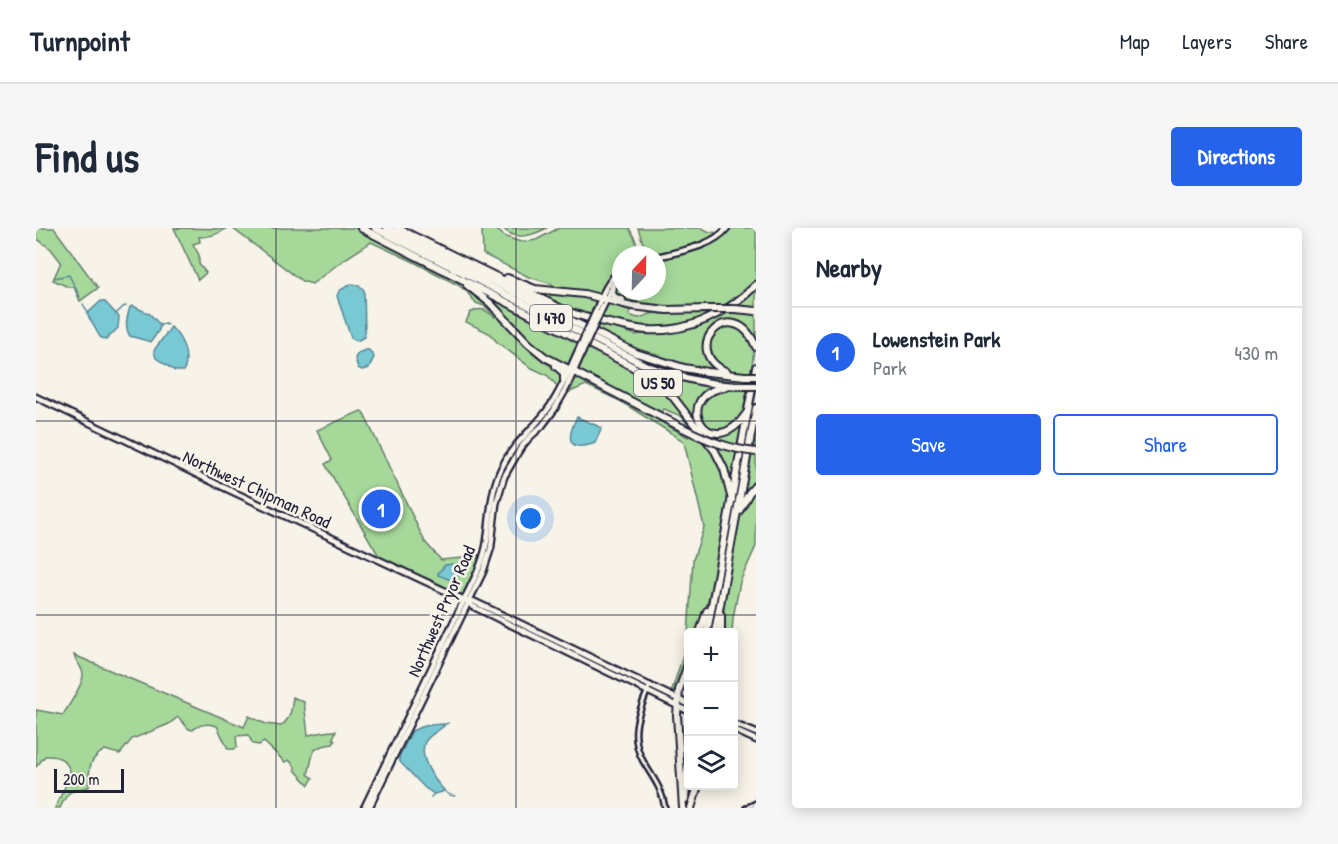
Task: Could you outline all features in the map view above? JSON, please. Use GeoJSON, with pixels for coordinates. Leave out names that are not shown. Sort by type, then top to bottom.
{"type":"FeatureCollection","features":[{"type":"Feature","properties":{"kind":"highway","name":"US 50"},"geometry":{"type":"LineString","coordinates":[[361,228],[622,361],[656,381],[673,397],[715,451],[724,469],[732,500],[708,628]]}},
{"type":"Feature","properties":{"kind":"highway","name":"I 470"},"geometry":{"type":"LineString","coordinates":[[375,228],[655,369],[681,376],[742,386],[756,386]]}},
{"type":"Feature","properties":{"kind":"highway","name":"I 470"},"geometry":{"type":"LineString","coordinates":[[387,228],[636,353],[684,368],[756,376]]}},
{"type":"Feature","properties":{"kind":"highway"},"geometry":{"type":"LineString","coordinates":[[397,228],[462,259],[535,289],[584,294],[632,306],[661,310],[756,311]]}},
{"type":"Feature","properties":{"kind":"highway"},"geometry":{"type":"LineString","coordinates":[[462,259],[574,314],[647,330],[670,329],[704,321],[732,305],[756,285]]}},
{"type":"Feature","properties":{"kind":"highway"},"geometry":{"type":"LineString","coordinates":[[454,276],[490,303],[539,352],[571,371],[722,446],[756,452]]}},
{"type":"Feature","properties":{"kind":"highway"},"geometry":{"type":"LineString","coordinates":[[618,300],[661,310]]}},
{"type":"Feature","properties":{"kind":"highway"},"geometry":{"type":"LineString","coordinates":[[736,375],[721,369],[712,361],[707,345],[709,335],[718,326],[736,324],[752,336],[756,347]]}},
{"type":"Feature","properties":{"kind":"highway"},"geometry":{"type":"LineString","coordinates":[[518,332],[534,351],[563,371],[564,380]]}},
{"type":"Feature","properties":{"kind":"highway"},"geometry":{"type":"LineString","coordinates":[[732,500],[756,367]]}},
{"type":"Feature","properties":{"kind":"highway"},"geometry":{"type":"LineString","coordinates":[[735,385],[717,388],[705,395],[698,406],[699,421],[711,432],[724,433],[736,427],[748,411]]}},
{"type":"Feature","properties":{"kind":"highway"},"geometry":{"type":"LineString","coordinates":[[716,628],[756,408]]}},
{"type":"Feature","properties":{"kind":"highway"},"geometry":{"type":"LineString","coordinates":[[735,517],[756,485]]}},
{"type":"Feature","properties":{"kind":"highway"},"geometry":{"type":"LineString","coordinates":[[702,628],[715,588]]}},
{"type":"Feature","properties":{"kind":"highway"},"geometry":{"type":"LineString","coordinates":[[721,603],[721,628]]}},
{"type":"Feature","properties":{"kind":"highway"},"geometry":{"type":"LineString","coordinates":[[683,808],[675,703],[684,676]]}},
{"type":"Feature","properties":{"kind":"highway"},"geometry":{"type":"LineString","coordinates":[[683,808],[685,790]]}},
{"type":"Feature","properties":{"kind":"highway"},"geometry":{"type":"LineString","coordinates":[[691,808],[693,790]]}},
{"type":"Feature","properties":{"kind":"highway"},"geometry":{"type":"LineString","coordinates":[[691,808],[697,790]]}},
{"type":"Feature","properties":{"kind":"main road"},"geometry":{"type":"LineString","coordinates":[[666,254],[710,242],[728,228]]}},
{"type":"Feature","properties":{"kind":"main road","name":"Northwest Pryor Road"},"geometry":{"type":"LineString","coordinates":[[364,808],[426,678],[483,573],[493,537],[496,504],[510,463],[554,410],[608,283],[612,279]]}},
{"type":"Feature","properties":{"kind":"main road","name":"Northwest Pryor Road"},"geometry":{"type":"LineString","coordinates":[[603,299],[612,287]]}},
{"type":"Feature","properties":{"kind":"main road","name":"Northwest Pryor Road"},"geometry":{"type":"LineString","coordinates":[[369,808],[467,601],[485,550],[490,502],[501,468],[516,444],[550,407],[571,371]]}},
{"type":"Feature","properties":{"kind":"main road","name":"Northwest Chipman Road"},"geometry":{"type":"LineString","coordinates":[[36,397],[175,465],[467,601],[472,606],[604,669],[649,688]]}},
{"type":"Feature","properties":{"kind":"main road","name":"Northwest Chipman Road"},"geometry":{"type":"LineString","coordinates":[[467,601],[473,601],[614,668],[684,709]]}},
{"type":"Feature","properties":{"kind":"main road"},"geometry":{"type":"LineString","coordinates":[[512,625],[523,625]]}},
{"type":"Feature","properties":{"kind":"main road"},"geometry":{"type":"LineString","coordinates":[[604,669],[614,668]]}},
{"type":"Feature","properties":{"kind":"main road"},"geometry":{"type":"LineString","coordinates":[[423,696],[426,678]]}},
{"type":"Feature","properties":{"kind":"main road","name":"Northwest Chipman Road"},"geometry":{"type":"LineString","coordinates":[[675,703],[684,704]]}},
{"type":"Feature","properties":{"kind":"main road"},"geometry":{"type":"LineString","coordinates":[[738,726],[756,733]]}},
{"type":"Feature","properties":{"kind":"main road"},"geometry":{"type":"LineString","coordinates":[[738,732],[756,740]]}},
{"type":"Feature","properties":{"kind":"street"},"geometry":{"type":"LineString","coordinates":[[649,688],[636,721],[637,746],[661,791],[665,808]]}},
{"type":"Feature","properties":{"kind":"street"},"geometry":{"type":"LineString","coordinates":[[746,808],[756,803]]}},
{"type":"Feature","properties":{"kind":"green space"},"geometry":{"type":"Polygon","coordinates":[[[36,228],[54,228],[98,288],[80,301],[74,287],[68,287],[53,280],[61,262],[51,249],[36,238],[36,228]]]}},
{"type":"Feature","properties":{"kind":"green space"},"geometry":{"type":"Polygon","coordinates":[[[174,228],[226,229],[207,237],[199,237],[200,242],[193,244],[199,255],[199,264],[206,273],[198,280],[174,228]]]}},
{"type":"Feature","properties":{"kind":"green space"},"geometry":{"type":"Polygon","coordinates":[[[232,228],[357,228],[450,277],[479,296],[529,350],[560,371],[563,376],[559,388],[547,375],[530,367],[497,342],[489,333],[466,322],[470,313],[477,310],[483,310],[496,316],[484,306],[476,303],[458,285],[412,261],[371,242],[312,284],[302,281],[232,228]]]}},
{"type":"Feature","properties":{"kind":"green space"},"geometry":{"type":"Polygon","coordinates":[[[482,228],[494,228],[506,237],[524,242],[536,240],[559,228],[629,228],[637,246],[612,246],[612,275],[599,292],[595,293],[555,289],[552,284],[529,277],[483,254],[482,228]]]}},
{"type":"Feature","properties":{"kind":"green space"},"geometry":{"type":"Polygon","coordinates":[[[503,228],[547,228],[530,235],[519,236],[503,228]]]}},
{"type":"Feature","properties":{"kind":"green space"},"geometry":{"type":"Polygon","coordinates":[[[638,228],[701,228],[717,235],[705,242],[666,252],[666,246],[644,246],[638,228]]]}},
{"type":"Feature","properties":{"kind":"green space"},"geometry":{"type":"Polygon","coordinates":[[[729,228],[756,228],[756,282],[729,305],[657,307],[627,300],[666,300],[666,256],[720,238],[729,228]]]}},
{"type":"Feature","properties":{"kind":"green space"},"geometry":{"type":"Polygon","coordinates":[[[756,286],[756,345],[740,324],[712,329],[706,339],[711,362],[718,371],[689,366],[645,353],[568,316],[569,313],[636,335],[698,324],[756,286]]]}},
{"type":"Feature","properties":{"kind":"green space"},"geometry":{"type":"Polygon","coordinates":[[[523,287],[596,300],[590,317],[568,310],[523,287]]]}},
{"type":"Feature","properties":{"kind":"green space"},"geometry":{"type":"Polygon","coordinates":[[[474,288],[579,341],[569,363],[566,364],[536,347],[474,288]]]}},
{"type":"Feature","properties":{"kind":"green space"},"geometry":{"type":"Polygon","coordinates":[[[607,303],[631,311],[629,315],[638,318],[653,313],[663,314],[664,311],[723,309],[688,323],[650,328],[650,325],[643,326],[600,319],[607,303]]]}},
{"type":"Feature","properties":{"kind":"green space"},"geometry":{"type":"Polygon","coordinates":[[[731,325],[745,331],[754,349],[751,373],[726,370],[717,365],[711,356],[708,347],[717,329],[731,325]]]}},
{"type":"Feature","properties":{"kind":"green space"},"geometry":{"type":"Polygon","coordinates":[[[589,346],[639,372],[670,396],[712,451],[722,470],[727,490],[727,503],[709,597],[699,628],[688,628],[693,560],[704,527],[684,442],[620,401],[586,385],[570,392],[576,379],[581,378],[662,418],[663,423],[688,437],[693,431],[681,416],[664,409],[660,413],[579,369],[589,346]]]}},
{"type":"Feature","properties":{"kind":"green space"},"geometry":{"type":"Polygon","coordinates":[[[611,352],[636,365],[670,377],[718,386],[709,390],[696,413],[713,434],[743,422],[730,491],[726,471],[676,398],[611,352]]]}},
{"type":"Feature","properties":{"kind":"green space"},"geometry":{"type":"Polygon","coordinates":[[[645,359],[697,373],[750,378],[749,383],[722,382],[695,377],[644,362],[645,359]]]}},
{"type":"Feature","properties":{"kind":"green space"},"geometry":{"type":"Polygon","coordinates":[[[756,377],[756,393],[716,608],[714,607],[756,377]]]}},
{"type":"Feature","properties":{"kind":"green space"},"geometry":{"type":"Polygon","coordinates":[[[748,389],[742,415],[738,422],[724,431],[708,428],[700,416],[702,402],[717,390],[748,389]]]}},
{"type":"Feature","properties":{"kind":"green space"},"geometry":{"type":"Polygon","coordinates":[[[361,411],[425,542],[441,560],[482,556],[464,594],[380,558],[325,464],[332,460],[317,430],[361,411]]]}},
{"type":"Feature","properties":{"kind":"green space"},"geometry":{"type":"Polygon","coordinates":[[[756,417],[756,482],[741,504],[756,417]]]}},
{"type":"Feature","properties":{"kind":"green space"},"geometry":{"type":"Polygon","coordinates":[[[756,486],[756,546],[740,582],[732,628],[722,628],[725,592],[737,526],[743,507],[756,486]]]}},
{"type":"Feature","properties":{"kind":"green space"},"geometry":{"type":"Polygon","coordinates":[[[684,650],[684,666],[676,689],[671,693],[684,650]]]}},
{"type":"Feature","properties":{"kind":"green space"},"geometry":{"type":"Polygon","coordinates":[[[74,655],[244,727],[249,716],[266,724],[281,726],[289,716],[293,697],[304,702],[308,735],[336,731],[333,738],[335,741],[333,744],[319,747],[313,753],[308,774],[313,778],[309,785],[289,760],[285,762],[264,742],[259,745],[253,744],[248,735],[236,736],[237,747],[228,749],[217,726],[198,726],[193,730],[189,729],[178,717],[169,724],[132,739],[119,754],[105,750],[99,753],[92,761],[89,787],[71,792],[60,808],[55,808],[71,774],[65,762],[55,756],[45,756],[36,767],[36,710],[63,715],[83,678],[74,655]]]}},
{"type":"Feature","properties":{"kind":"water"},"geometry":{"type":"Polygon","coordinates":[[[351,284],[359,285],[364,290],[365,334],[357,341],[351,338],[337,296],[339,291],[351,284]]]}},
{"type":"Feature","properties":{"kind":"water"},"geometry":{"type":"Polygon","coordinates":[[[101,301],[105,302],[119,317],[118,328],[106,340],[100,337],[87,314],[101,301]]]}},
{"type":"Feature","properties":{"kind":"water"},"geometry":{"type":"Polygon","coordinates":[[[133,306],[150,314],[160,325],[151,342],[130,336],[128,333],[127,318],[130,307],[133,306]]]}},
{"type":"Feature","properties":{"kind":"water"},"geometry":{"type":"Polygon","coordinates":[[[171,327],[179,336],[184,347],[186,365],[184,371],[175,371],[156,358],[154,351],[171,327]]]}},
{"type":"Feature","properties":{"kind":"water"},"geometry":{"type":"Polygon","coordinates":[[[369,350],[374,357],[369,368],[362,370],[358,368],[355,358],[358,353],[369,350]]]}},
{"type":"Feature","properties":{"kind":"water"},"geometry":{"type":"Polygon","coordinates":[[[577,417],[602,428],[595,443],[579,446],[571,442],[571,431],[577,417]]]}},
{"type":"Feature","properties":{"kind":"water"},"geometry":{"type":"Polygon","coordinates":[[[462,563],[464,566],[453,581],[438,575],[445,565],[462,563]]]}},
{"type":"Feature","properties":{"kind":"water"},"geometry":{"type":"Polygon","coordinates":[[[443,724],[444,726],[425,742],[423,748],[428,768],[444,790],[434,794],[400,762],[399,757],[412,731],[423,726],[443,724]]]}},
{"type":"Feature","properties":{"kind":"waterway"},"geometry":{"type":"LineString","coordinates":[[54,278],[69,275],[80,297]]}},
{"type":"Feature","properties":{"kind":"waterway"},"geometry":{"type":"LineString","coordinates":[[83,304],[88,313]]}},
{"type":"Feature","properties":{"kind":"waterway"},"geometry":{"type":"LineString","coordinates":[[116,314],[126,306]]}},
{"type":"Feature","properties":{"kind":"waterway"},"geometry":{"type":"LineString","coordinates":[[160,325],[167,325]]}},
{"type":"Feature","properties":{"kind":"waterway"},"geometry":{"type":"LineString","coordinates":[[443,725],[448,723]]}},
{"type":"Feature","properties":{"kind":"waterway"},"geometry":{"type":"LineString","coordinates":[[444,791],[455,796]]}},
{"type":"Feature","properties":{"kind":"waterway"},"geometry":{"type":"LineString","coordinates":[[431,797],[434,794]]}},
{"type":"Feature","properties":{"kind":"place","name":"Lowenstein Park"},"geometry":{"type":"Point","coordinates":[381,509]}}]}
